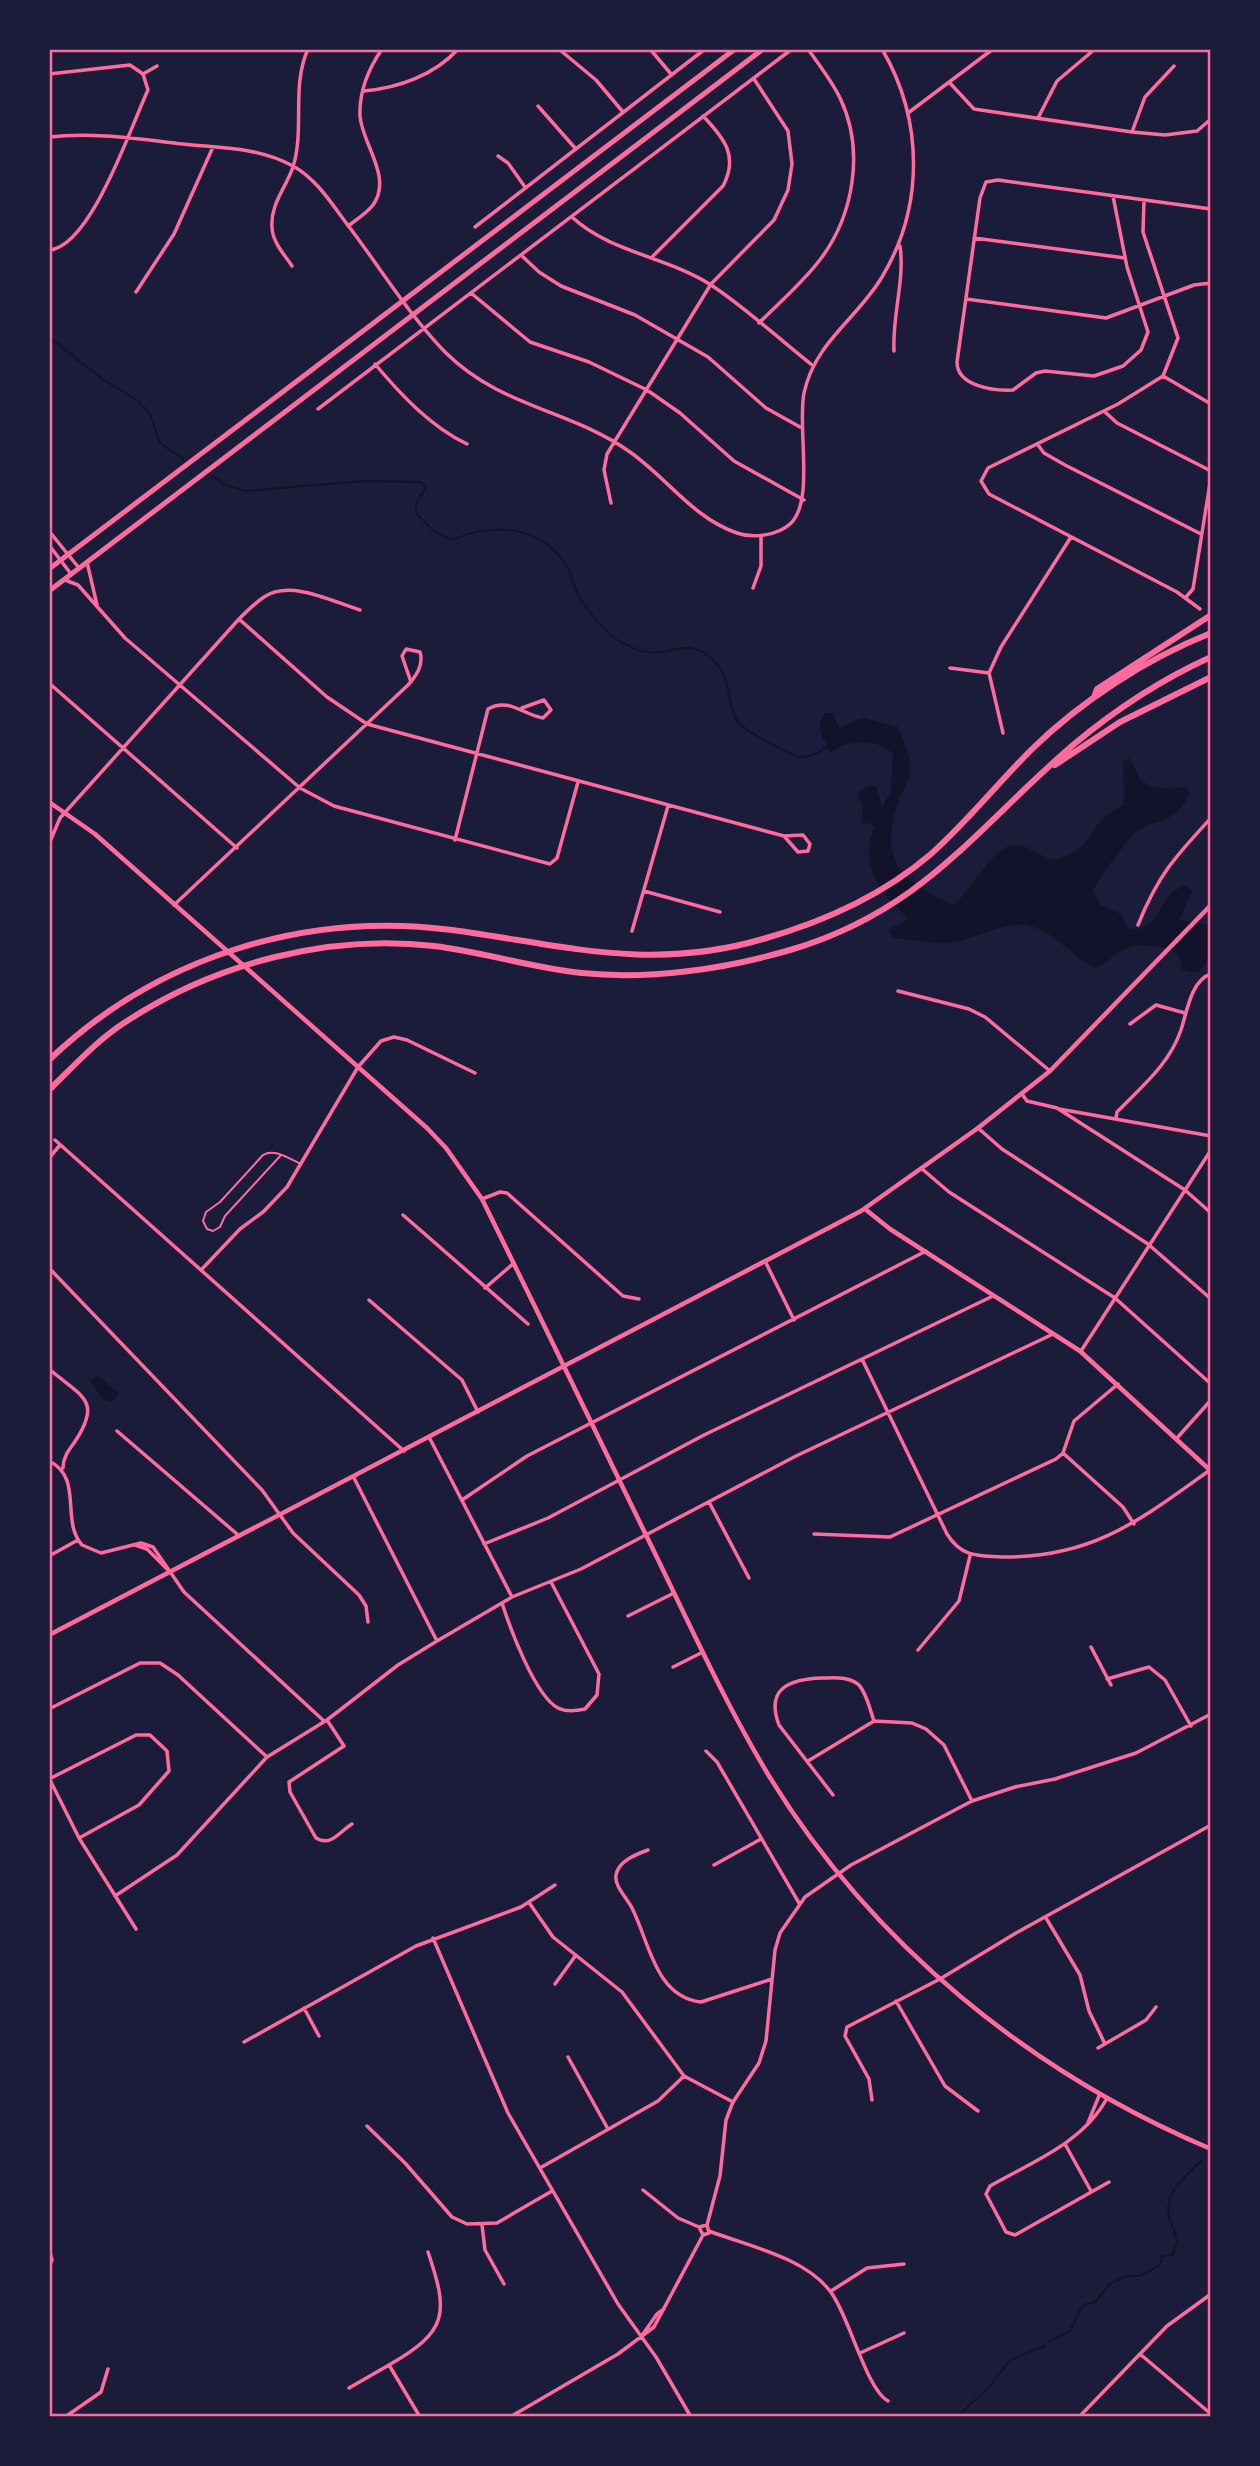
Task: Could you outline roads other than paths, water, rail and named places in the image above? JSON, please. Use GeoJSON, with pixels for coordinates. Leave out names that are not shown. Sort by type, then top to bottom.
{"type":"FeatureCollection","features":[{"type":"Feature","properties":{"kind":"highway"},"geometry":{"type":"LineString","coordinates":[[1093,699],[1097,689],[1211,615]]}},
{"type":"Feature","properties":{"kind":"highway"},"geometry":{"type":"LineString","coordinates":[[49,1060],[95,1021],[163,978],[223,953],[289,934],[345,926],[411,926],[577,952],[671,956],[728,948],[820,920],[869,896],[914,867],[960,825],[1033,749],[1093,699],[1149,665],[1211,633]]}},
{"type":"Feature","properties":{"kind":"highway"},"geometry":{"type":"LineString","coordinates":[[49,1090],[85,1054],[125,1022],[168,996],[220,972],[277,957],[330,947],[433,946],[584,973],[670,972],[731,964],[788,951],[826,938],[883,910],[926,882],[1073,745],[1152,686],[1211,657]]}},
{"type":"Feature","properties":{"kind":"highway"},"geometry":{"type":"LineString","coordinates":[[1039,776],[1120,722],[1211,677]]}},
{"type":"Feature","properties":{"kind":"main road"},"geometry":{"type":"LineString","coordinates":[[49,569],[735,49]]}},
{"type":"Feature","properties":{"kind":"main road"},"geometry":{"type":"LineString","coordinates":[[49,591],[763,49]]}},
{"type":"Feature","properties":{"kind":"main road"},"geometry":{"type":"LineString","coordinates":[[49,802],[66,812],[174,905],[446,1148],[482,1199],[703,1652],[770,1778],[838,1873],[890,1931],[940,1979],[1025,2047],[1098,2096],[1211,2149]]}},
{"type":"Feature","properties":{"kind":"main road"},"geometry":{"type":"LineString","coordinates":[[49,1634],[237,1534],[280,1516],[354,1478],[865,1209],[978,1128],[1050,1071],[1211,905]]}},
{"type":"Feature","properties":{"kind":"main road"},"geometry":{"type":"LineString","coordinates":[[865,1209],[1080,1351],[1210,1471]]}},
{"type":"Feature","properties":{"kind":"street"},"geometry":{"type":"LineString","coordinates":[[292,266],[276,243],[272,230],[276,202],[293,166],[298,85],[308,49]]}},
{"type":"Feature","properties":{"kind":"street"},"geometry":{"type":"LineString","coordinates":[[348,226],[373,205],[380,181],[378,166],[362,131],[360,113],[367,76],[382,49]]}},
{"type":"Feature","properties":{"kind":"street"},"geometry":{"type":"LineString","coordinates":[[363,91],[378,90],[422,75],[449,59],[458,49]]}},
{"type":"Feature","properties":{"kind":"street"},"geometry":{"type":"LineString","coordinates":[[649,49],[672,75]]}},
{"type":"Feature","properties":{"kind":"street"},"geometry":{"type":"LineString","coordinates":[[475,228],[705,49]]}},
{"type":"Feature","properties":{"kind":"street"},"geometry":{"type":"LineString","coordinates":[[318,409],[792,49]]}},
{"type":"Feature","properties":{"kind":"street"},"geometry":{"type":"LineString","coordinates":[[759,323],[819,262],[838,230],[851,191],[854,147],[848,118],[840,97],[808,49]]}},
{"type":"Feature","properties":{"kind":"street"},"geometry":{"type":"LineString","coordinates":[[49,136],[126,136],[261,152],[293,166],[320,188],[424,327],[454,360],[491,388],[614,442],[714,521],[742,535],[761,536],[789,526],[799,513],[804,500],[800,427],[804,394],[812,366],[828,340],[879,282],[900,245],[914,180],[908,113],[903,92],[882,49]]}},
{"type":"Feature","properties":{"kind":"street"},"geometry":{"type":"LineString","coordinates":[[908,113],[993,49]]}},
{"type":"Feature","properties":{"kind":"street"},"geometry":{"type":"LineString","coordinates":[[1038,118],[1056,81],[1095,49]]}},
{"type":"Feature","properties":{"kind":"street"},"geometry":{"type":"LineString","coordinates":[[560,50],[596,80],[623,112]]}},
{"type":"Feature","properties":{"kind":"street"},"geometry":{"type":"LineString","coordinates":[[49,74],[130,65],[143,74],[148,90],[87,221],[72,240],[49,250]]}},
{"type":"Feature","properties":{"kind":"street"},"geometry":{"type":"LineString","coordinates":[[143,74],[157,66]]}},
{"type":"Feature","properties":{"kind":"street"},"geometry":{"type":"LineString","coordinates":[[1132,132],[1145,97],[1174,66]]}},
{"type":"Feature","properties":{"kind":"street"},"geometry":{"type":"LineString","coordinates":[[611,503],[604,470],[605,460],[614,442],[711,285],[774,220],[788,190],[792,164],[788,131],[754,79]]}},
{"type":"Feature","properties":{"kind":"street"},"geometry":{"type":"LineString","coordinates":[[949,82],[974,110],[1132,132],[1165,135],[1197,131],[1211,118]]}},
{"type":"Feature","properties":{"kind":"street"},"geometry":{"type":"LineString","coordinates":[[538,106],[575,148]]}},
{"type":"Feature","properties":{"kind":"street"},"geometry":{"type":"LineString","coordinates":[[653,256],[723,186],[730,174],[729,149],[722,136],[704,116]]}},
{"type":"Feature","properties":{"kind":"street"},"geometry":{"type":"LineString","coordinates":[[136,292],[174,234],[213,147]]}},
{"type":"Feature","properties":{"kind":"street"},"geometry":{"type":"LineString","coordinates":[[498,156],[508,163],[525,187]]}},
{"type":"Feature","properties":{"kind":"street"},"geometry":{"type":"LineString","coordinates":[[1113,196],[1125,258],[1148,332],[1141,350],[1123,366],[1097,375],[1045,371],[1037,373],[1020,387],[1007,390],[971,382],[957,370],[982,187],[991,180],[1113,196],[1144,201],[1211,209]]}},
{"type":"Feature","properties":{"kind":"street"},"geometry":{"type":"LineString","coordinates":[[1144,201],[1143,232],[1178,338],[1163,376],[1104,411],[988,468],[982,475],[982,486],[989,494],[1186,598],[1200,609]]}},
{"type":"Feature","properties":{"kind":"street"},"geometry":{"type":"LineString","coordinates":[[572,217],[596,235],[653,256],[711,285],[812,366]]}},
{"type":"Feature","properties":{"kind":"street"},"geometry":{"type":"LineString","coordinates":[[974,238],[1125,258]]}},
{"type":"Feature","properties":{"kind":"street"},"geometry":{"type":"LineString","coordinates":[[894,351],[893,331],[903,261],[900,245]]}},
{"type":"Feature","properties":{"kind":"street"},"geometry":{"type":"LineString","coordinates":[[522,254],[539,272],[561,286],[635,315],[708,356],[766,408],[800,427]]}},
{"type":"Feature","properties":{"kind":"street"},"geometry":{"type":"LineString","coordinates":[[966,299],[1105,318],[1194,285],[1211,283]]}},
{"type":"Feature","properties":{"kind":"street"},"geometry":{"type":"LineString","coordinates":[[471,293],[530,342],[589,362],[647,390],[680,413],[734,461],[804,500]]}},
{"type":"Feature","properties":{"kind":"street"},"geometry":{"type":"LineString","coordinates":[[375,364],[398,392],[438,427],[467,444]]}},
{"type":"Feature","properties":{"kind":"street"},"geometry":{"type":"LineString","coordinates":[[1163,376],[1211,404]]}},
{"type":"Feature","properties":{"kind":"street"},"geometry":{"type":"LineString","coordinates":[[1104,411],[1117,423],[1211,471]]}},
{"type":"Feature","properties":{"kind":"street"},"geometry":{"type":"LineString","coordinates":[[1038,444],[1044,453],[1065,466],[1201,534]]}},
{"type":"Feature","properties":{"kind":"street"},"geometry":{"type":"LineString","coordinates":[[1186,598],[1192,589],[1211,477]]}},
{"type":"Feature","properties":{"kind":"street"},"geometry":{"type":"LineString","coordinates":[[49,531],[79,568]]}},
{"type":"Feature","properties":{"kind":"street"},"geometry":{"type":"LineString","coordinates":[[753,588],[761,566],[761,536]]}},
{"type":"Feature","properties":{"kind":"street"},"geometry":{"type":"LineString","coordinates":[[1003,733],[989,673],[1001,647],[1071,537]]}},
{"type":"Feature","properties":{"kind":"street"},"geometry":{"type":"LineString","coordinates":[[49,545],[71,574]]}},
{"type":"Feature","properties":{"kind":"street"},"geometry":{"type":"LineString","coordinates":[[87,562],[97,605]]}},
{"type":"Feature","properties":{"kind":"street"},"geometry":{"type":"LineString","coordinates":[[64,579],[78,585],[125,638],[300,788],[334,806],[550,864],[557,858],[578,782]]}},
{"type":"Feature","properties":{"kind":"street"},"geometry":{"type":"LineString","coordinates":[[49,844],[60,818],[239,618],[266,595],[281,590],[299,591],[360,610]]}},
{"type":"Feature","properties":{"kind":"street"},"geometry":{"type":"LineString","coordinates":[[239,618],[327,697],[367,723],[784,836],[803,835],[810,844],[808,851],[798,852],[784,836]]}},
{"type":"Feature","properties":{"kind":"street"},"geometry":{"type":"LineString","coordinates":[[174,905],[411,682],[422,657],[420,652],[406,649],[402,656],[411,682]]}},
{"type":"Feature","properties":{"kind":"street"},"geometry":{"type":"LineString","coordinates":[[950,668],[989,673]]}},
{"type":"Feature","properties":{"kind":"street"},"geometry":{"type":"LineString","coordinates":[[49,684],[237,848]]}},
{"type":"Feature","properties":{"kind":"street"},"geometry":{"type":"LineString","coordinates":[[454,840],[488,709],[495,705],[522,708],[543,718],[551,710],[544,700],[522,708]]}},
{"type":"Feature","properties":{"kind":"street"},"geometry":{"type":"LineString","coordinates":[[632,932],[668,806]]}},
{"type":"Feature","properties":{"kind":"street"},"geometry":{"type":"LineString","coordinates":[[1138,925],[1154,886],[1172,860],[1211,818]]}},
{"type":"Feature","properties":{"kind":"street"},"geometry":{"type":"LineString","coordinates":[[644,891],[720,912]]}},
{"type":"Feature","properties":{"kind":"street"},"geometry":{"type":"LineString","coordinates":[[1116,1118],[1117,1112],[1167,1060],[1200,980],[1211,974]]}},
{"type":"Feature","properties":{"kind":"street"},"geometry":{"type":"LineString","coordinates":[[898,991],[969,1009],[985,1017],[1050,1071]]}},
{"type":"Feature","properties":{"kind":"street"},"geometry":{"type":"LineString","coordinates":[[1129,1024],[1156,1005],[1185,1013]]}},
{"type":"Feature","properties":{"kind":"street"},"geometry":{"type":"LineString","coordinates":[[202,1269],[240,1229],[263,1212],[301,1165],[358,1067],[377,1044],[394,1037],[407,1040],[475,1073]]}},
{"type":"Feature","properties":{"kind":"street"},"geometry":{"type":"LineString","coordinates":[[1022,1094],[1027,1101],[1057,1108],[1211,1136]]}},
{"type":"Feature","properties":{"kind":"street"},"geometry":{"type":"LineString","coordinates":[[1057,1108],[1185,1190],[1211,1213]]}},
{"type":"Feature","properties":{"kind":"street"},"geometry":{"type":"LineString","coordinates":[[978,1128],[1002,1149],[1148,1244],[1211,1299]]}},
{"type":"Feature","properties":{"kind":"street"},"geometry":{"type":"LineString","coordinates":[[55,1140],[404,1451]]}},
{"type":"Feature","properties":{"kind":"street"},"geometry":{"type":"LineString","coordinates":[[49,1158],[60,1145]]}},
{"type":"Feature","properties":{"kind":"street"},"geometry":{"type":"LineString","coordinates":[[1080,1351],[1211,1150]]}},
{"type":"Feature","properties":{"kind":"street"},"geometry":{"type":"LineString","coordinates":[[921,1168],[949,1192],[1115,1298],[1211,1384]]}},
{"type":"Feature","properties":{"kind":"street"},"geometry":{"type":"LineString","coordinates":[[482,1199],[500,1192],[507,1194],[623,1296],[639,1299]]}},
{"type":"Feature","properties":{"kind":"street"},"geometry":{"type":"LineString","coordinates":[[403,1215],[528,1324]]}},
{"type":"Feature","properties":{"kind":"street"},"geometry":{"type":"LineString","coordinates":[[462,1500],[527,1455],[591,1425],[926,1251]]}},
{"type":"Feature","properties":{"kind":"street"},"geometry":{"type":"LineString","coordinates":[[485,1289],[514,1263]]}},
{"type":"Feature","properties":{"kind":"street"},"geometry":{"type":"LineString","coordinates":[[766,1263],[794,1320]]}},
{"type":"Feature","properties":{"kind":"street"},"geometry":{"type":"LineString","coordinates":[[49,1268],[262,1490],[293,1533],[359,1595],[366,1606],[368,1622]]}},
{"type":"Feature","properties":{"kind":"street"},"geometry":{"type":"LineString","coordinates":[[484,1544],[548,1518],[619,1479],[995,1295]]}},
{"type":"Feature","properties":{"kind":"street"},"geometry":{"type":"LineString","coordinates":[[369,1300],[462,1380],[478,1413]]}},
{"type":"Feature","properties":{"kind":"street"},"geometry":{"type":"LineString","coordinates":[[115,1896],[177,1855],[267,1757],[325,1720],[398,1665],[437,1641],[512,1597],[551,1582],[889,1412],[1055,1333]]}},
{"type":"Feature","properties":{"kind":"street"},"geometry":{"type":"LineString","coordinates":[[862,1359],[951,1542],[970,1556],[1032,1557],[1076,1548],[1134,1524],[1210,1471]]}},
{"type":"Feature","properties":{"kind":"street"},"geometry":{"type":"LineString","coordinates":[[49,1369],[84,1398],[89,1409],[86,1424],[65,1455],[63,1469],[70,1486],[71,1521],[78,1540],[87,1549],[102,1553],[134,1545],[147,1549],[184,1592],[325,1720],[344,1746],[289,1782],[290,1792],[316,1838],[322,1842],[329,1841],[352,1824]]}},
{"type":"Feature","properties":{"kind":"street"},"geometry":{"type":"LineString","coordinates":[[814,1534],[890,1537],[937,1516],[1063,1453],[1074,1421],[1118,1384]]}},
{"type":"Feature","properties":{"kind":"street"},"geometry":{"type":"LineString","coordinates":[[1177,1438],[1211,1400]]}},
{"type":"Feature","properties":{"kind":"street"},"geometry":{"type":"LineString","coordinates":[[117,1431],[237,1534]]}},
{"type":"Feature","properties":{"kind":"street"},"geometry":{"type":"LineString","coordinates":[[429,1437],[512,1597]]}},
{"type":"Feature","properties":{"kind":"street"},"geometry":{"type":"LineString","coordinates":[[1063,1453],[1123,1507],[1134,1524]]}},
{"type":"Feature","properties":{"kind":"street"},"geometry":{"type":"LineString","coordinates":[[49,1461],[63,1469]]}},
{"type":"Feature","properties":{"kind":"street"},"geometry":{"type":"LineString","coordinates":[[354,1478],[437,1641]]}},
{"type":"Feature","properties":{"kind":"street"},"geometry":{"type":"LineString","coordinates":[[709,1502],[749,1578]]}},
{"type":"Feature","properties":{"kind":"street"},"geometry":{"type":"LineString","coordinates":[[49,1556],[78,1540]]}},
{"type":"Feature","properties":{"kind":"street"},"geometry":{"type":"LineString","coordinates":[[918,1650],[958,1601],[970,1556]]}},
{"type":"Feature","properties":{"kind":"street"},"geometry":{"type":"LineString","coordinates":[[502,1603],[519,1651],[551,1703],[567,1710],[584,1709],[597,1695],[599,1674],[551,1582]]}},
{"type":"Feature","properties":{"kind":"street"},"geometry":{"type":"LineString","coordinates":[[628,1616],[674,1593]]}},
{"type":"Feature","properties":{"kind":"street"},"geometry":{"type":"LineString","coordinates":[[1091,1647],[1111,1685]]}},
{"type":"Feature","properties":{"kind":"street"},"geometry":{"type":"LineString","coordinates":[[673,1667],[703,1652]]}},
{"type":"Feature","properties":{"kind":"street"},"geometry":{"type":"LineString","coordinates":[[49,1709],[140,1663],[160,1662],[182,1678],[267,1757]]}},
{"type":"Feature","properties":{"kind":"street"},"geometry":{"type":"LineString","coordinates":[[1107,1679],[1149,1667],[1165,1680],[1191,1726]]}},
{"type":"Feature","properties":{"kind":"street"},"geometry":{"type":"LineString","coordinates":[[833,1795],[779,1726],[775,1714],[779,1694],[787,1684],[811,1678],[850,1680],[859,1686],[874,1721]]}},
{"type":"Feature","properties":{"kind":"street"},"geometry":{"type":"LineString","coordinates":[[888,2401],[876,2390],[831,2291],[806,2270],[709,2231],[707,2225],[720,2176],[723,2131],[733,2102],[763,2054],[780,1933],[799,1903],[838,1873],[972,1801],[1014,1787],[1055,1779],[1136,1753],[1211,1714]]}},
{"type":"Feature","properties":{"kind":"street"},"geometry":{"type":"LineString","coordinates":[[808,1761],[874,1721],[912,1723],[932,1733],[944,1745],[972,1801]]}},
{"type":"Feature","properties":{"kind":"street"},"geometry":{"type":"LineString","coordinates":[[79,1838],[139,1805],[169,1771],[167,1751],[150,1735],[136,1735],[49,1779],[79,1838],[135,1930]]}},
{"type":"Feature","properties":{"kind":"street"},"geometry":{"type":"LineString","coordinates":[[706,1751],[717,1762],[799,1903]]}},
{"type":"Feature","properties":{"kind":"street"},"geometry":{"type":"LineString","coordinates":[[872,2100],[869,2079],[844,2031],[1211,1825]]}},
{"type":"Feature","properties":{"kind":"street"},"geometry":{"type":"LineString","coordinates":[[714,1865],[761,1839]]}},
{"type":"Feature","properties":{"kind":"street"},"geometry":{"type":"LineString","coordinates":[[648,1850],[620,1866],[615,1872],[616,1881],[633,1910],[656,1968],[675,1990],[690,2001],[701,2002],[772,1979]]}},
{"type":"Feature","properties":{"kind":"street"},"geometry":{"type":"LineString","coordinates":[[243,2042],[433,1938],[530,1903],[555,1885]]}},
{"type":"Feature","properties":{"kind":"street"},"geometry":{"type":"LineString","coordinates":[[530,1903],[547,1931],[622,1992],[684,2076],[733,2102]]}},
{"type":"Feature","properties":{"kind":"street"},"geometry":{"type":"LineString","coordinates":[[1046,1918],[1080,1975],[1089,2011],[1105,2044]]}},
{"type":"Feature","properties":{"kind":"street"},"geometry":{"type":"LineString","coordinates":[[433,1938],[508,2113],[618,2304],[642,2336],[691,2417]]}},
{"type":"Feature","properties":{"kind":"street"},"geometry":{"type":"LineString","coordinates":[[555,1984],[576,1955]]}},
{"type":"Feature","properties":{"kind":"street"},"geometry":{"type":"LineString","coordinates":[[895,2001],[945,2086],[978,2111]]}},
{"type":"Feature","properties":{"kind":"street"},"geometry":{"type":"LineString","coordinates":[[1098,2048],[1146,2020],[1156,2007]]}},
{"type":"Feature","properties":{"kind":"street"},"geometry":{"type":"LineString","coordinates":[[304,2008],[319,2036]]}},
{"type":"Feature","properties":{"kind":"street"},"geometry":{"type":"LineString","coordinates":[[568,2057],[608,2129]]}},
{"type":"Feature","properties":{"kind":"street"},"geometry":{"type":"LineString","coordinates":[[540,2168],[666,2095],[684,2076]]}},
{"type":"Feature","properties":{"kind":"street"},"geometry":{"type":"LineString","coordinates":[[1086,2127],[1098,2096]]}},
{"type":"Feature","properties":{"kind":"street"},"geometry":{"type":"LineString","coordinates":[[1106,2100],[1095,2120],[1065,2143],[990,2186],[986,2191],[987,2198],[1006,2232],[1015,2235],[1109,2182]]}},
{"type":"Feature","properties":{"kind":"street"},"geometry":{"type":"LineString","coordinates":[[367,2126],[405,2163],[452,2217],[467,2224],[497,2223],[553,2191]]}},
{"type":"Feature","properties":{"kind":"street"},"geometry":{"type":"LineString","coordinates":[[1065,2143],[1091,2191]]}},
{"type":"Feature","properties":{"kind":"street"},"geometry":{"type":"LineString","coordinates":[[643,2190],[678,2218],[699,2227],[707,2225]]}},
{"type":"Feature","properties":{"kind":"street"},"geometry":{"type":"LineString","coordinates":[[482,2225],[485,2250],[504,2284]]}},
{"type":"Feature","properties":{"kind":"street"},"geometry":{"type":"LineString","coordinates":[[699,2227],[702,2235]]}},
{"type":"Feature","properties":{"kind":"street"},"geometry":{"type":"LineString","coordinates":[[510,2417],[594,2369],[654,2327],[702,2235],[709,2231]]}},
{"type":"Feature","properties":{"kind":"street"},"geometry":{"type":"LineString","coordinates":[[49,2248],[52,2260],[49,2266]]}},
{"type":"Feature","properties":{"kind":"street"},"geometry":{"type":"LineString","coordinates":[[349,2388],[420,2347],[436,2328],[442,2308],[441,2290],[428,2252]]}},
{"type":"Feature","properties":{"kind":"street"},"geometry":{"type":"LineString","coordinates":[[831,2291],[867,2268],[904,2264]]}},
{"type":"Feature","properties":{"kind":"street"},"geometry":{"type":"LineString","coordinates":[[1079,2417],[1167,2326],[1211,2294]]}},
{"type":"Feature","properties":{"kind":"street"},"geometry":{"type":"LineString","coordinates":[[860,2353],[904,2333]]}},
{"type":"Feature","properties":{"kind":"street"},"geometry":{"type":"LineString","coordinates":[[1140,2354],[1210,2411]]}},
{"type":"Feature","properties":{"kind":"street"},"geometry":{"type":"LineString","coordinates":[[389,2365],[420,2417]]}},
{"type":"Feature","properties":{"kind":"street"},"geometry":{"type":"LineString","coordinates":[[65,2417],[101,2392],[107,2382],[108,2369]]}},
{"type":"Feature","properties":{"kind":"lane"},"geometry":{"type":"LineString","coordinates":[[281,1155],[215,1230],[207,1229],[204,1225],[206,1212],[220,1202],[263,1155],[271,1152],[281,1155],[301,1165]]}},
{"type":"Feature","properties":{"kind":"waterway"},"geometry":{"type":"LineString","coordinates":[[49,337],[101,378],[138,401],[150,414],[160,443],[183,459]]}},
{"type":"Feature","properties":{"kind":"waterway"},"geometry":{"type":"LineString","coordinates":[[212,476],[225,485],[246,491],[364,481],[420,482],[426,487],[416,504],[416,513],[435,532],[452,540],[468,534],[501,530],[533,536],[559,555],[569,570],[582,602],[615,638],[646,652],[685,648],[699,650],[721,670],[733,712],[740,725],[796,756],[812,755],[829,745]]}},
{"type":"Feature","properties":{"kind":"waterway"},"geometry":{"type":"LineString","coordinates":[[1048,2342],[1070,2331],[1083,2305],[1095,2302],[1111,2283],[1128,2276],[1140,2276],[1160,2265],[1162,2256],[1172,2255],[1177,2243],[1168,2211],[1169,2202],[1176,2187],[1202,2160]]}},
{"type":"Feature","properties":{"kind":"waterway"},"geometry":{"type":"LineString","coordinates":[[957,2417],[990,2386],[1010,2360],[1045,2346]]}}]}
